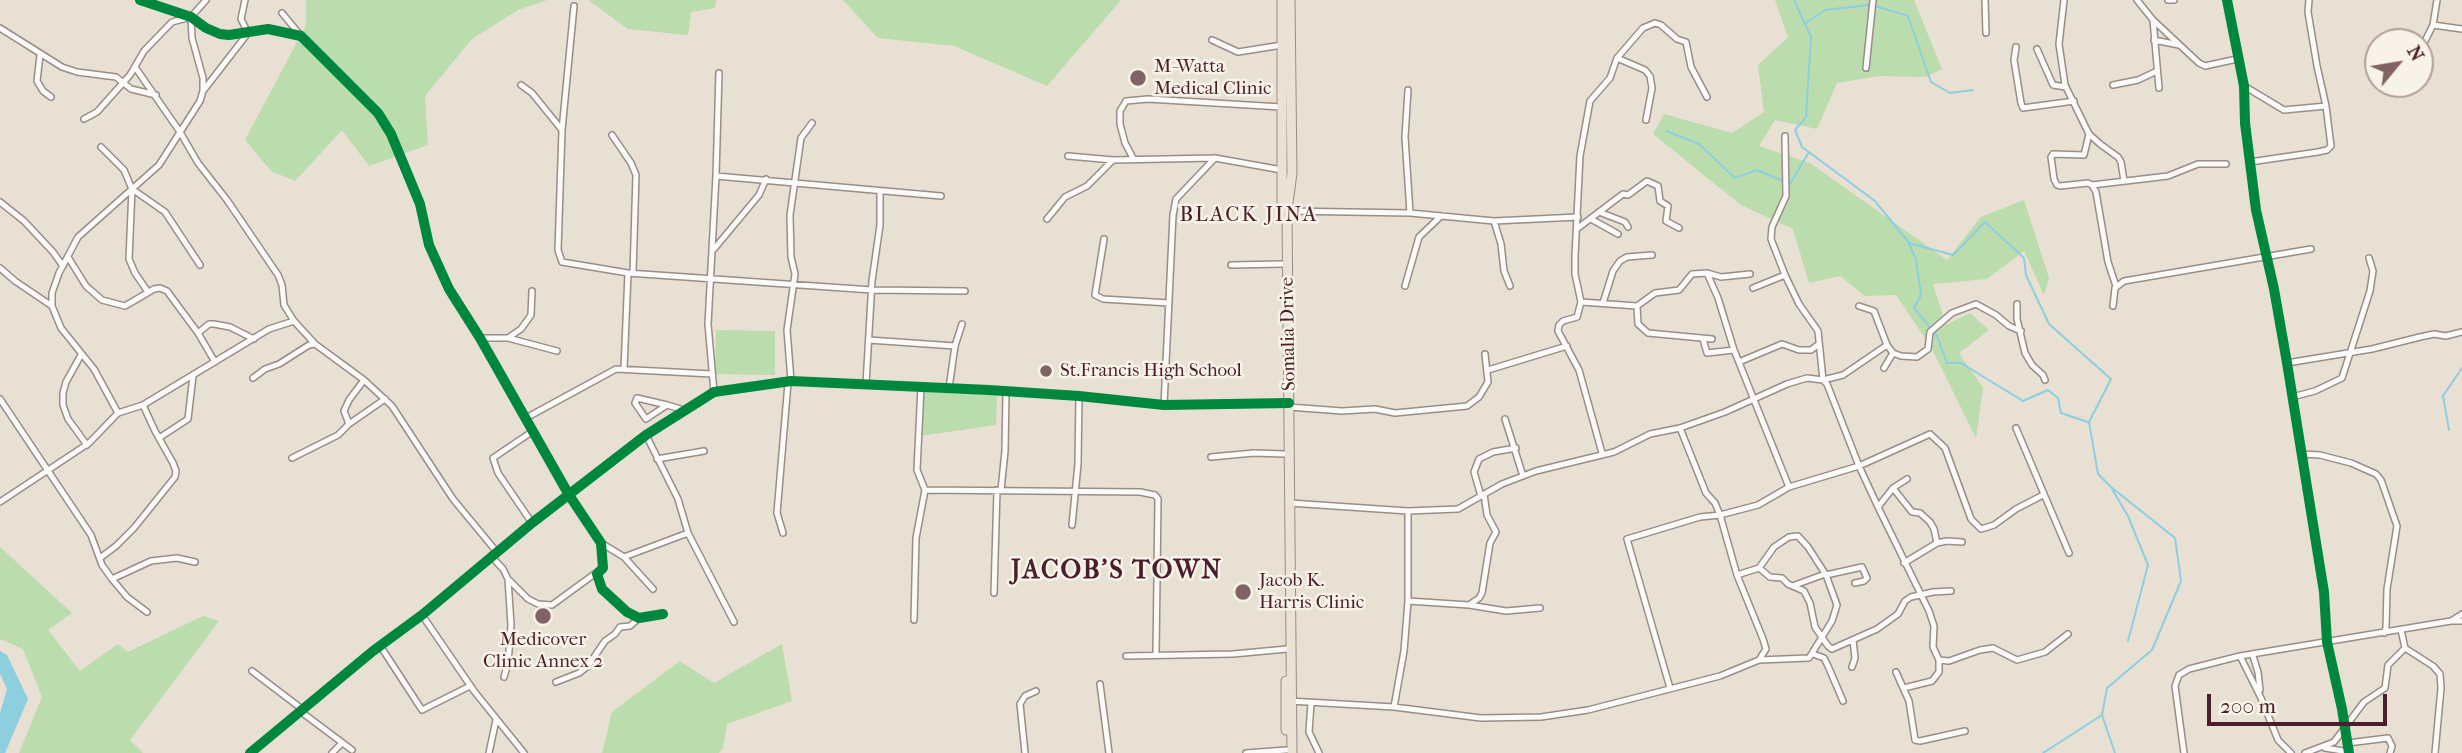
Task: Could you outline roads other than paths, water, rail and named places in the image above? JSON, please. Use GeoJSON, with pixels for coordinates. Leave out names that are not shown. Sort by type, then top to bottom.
{"type":"FeatureCollection","features":[{"type":"Feature","properties":{"kind":"main road","name":"Somalia Drive"},"geometry":{"type":"LineString","coordinates":[[1282,0],[1283,264],[1288,404],[1284,454],[1289,701]]}},
{"type":"Feature","properties":{"kind":"main road","name":"Somalia Drive"},"geometry":{"type":"LineString","coordinates":[[1288,752],[1290,503],[1287,211],[1292,173],[1290,0]]}},
{"type":"Feature","properties":{"kind":"street"},"geometry":{"type":"LineString","coordinates":[[140,0],[191,17],[206,29],[220,34],[268,29],[301,36]]}},
{"type":"Feature","properties":{"kind":"street"},"geometry":{"type":"LineString","coordinates":[[84,120],[97,111],[135,67],[144,51],[172,22],[191,17],[206,0]]}},
{"type":"Feature","properties":{"kind":"street"},"geometry":{"type":"LineString","coordinates":[[244,0],[241,19],[248,33]]}},
{"type":"Feature","properties":{"kind":"street"},"geometry":{"type":"LineString","coordinates":[[1985,0],[1986,33]]}},
{"type":"Feature","properties":{"kind":"street"},"geometry":{"type":"LineString","coordinates":[[2064,0],[2059,44],[2066,87],[2089,134],[2122,162],[2124,181]]}},
{"type":"Feature","properties":{"kind":"street"},"geometry":{"type":"LineString","coordinates":[[2137,0],[2153,20],[2199,63],[2205,66],[2237,60]]}},
{"type":"Feature","properties":{"kind":"street"},"geometry":{"type":"LineString","coordinates":[[2168,0],[2174,0]]}},
{"type":"Feature","properties":{"kind":"street"},"geometry":{"type":"LineString","coordinates":[[2227,0],[2244,86],[2256,210],[2287,363],[2324,592],[2327,642],[2349,753],[2322,748]]}},
{"type":"Feature","properties":{"kind":"street"},"geometry":{"type":"LineString","coordinates":[[2432,28],[2437,0]]}},
{"type":"Feature","properties":{"kind":"street"},"geometry":{"type":"LineString","coordinates":[[2250,162],[2329,148],[2331,140],[2326,106],[2316,66],[2307,1]]}},
{"type":"Feature","properties":{"kind":"street"},"geometry":{"type":"LineString","coordinates":[[1866,68],[1873,2]]}},
{"type":"Feature","properties":{"kind":"street"},"geometry":{"type":"LineString","coordinates":[[574,6],[562,130],[559,259],[568,265],[631,273],[872,290],[965,291]]}},
{"type":"Feature","properties":{"kind":"street"},"geometry":{"type":"LineString","coordinates":[[282,13],[301,36],[386,122],[420,204],[424,228],[449,289],[480,338],[569,495],[601,543],[624,557],[653,589]]}},
{"type":"Feature","properties":{"kind":"street"},"geometry":{"type":"LineString","coordinates":[[118,413],[94,369],[65,337],[52,306],[54,283],[78,237],[159,166],[200,101],[203,91],[202,68],[192,38],[191,17]]}},
{"type":"Feature","properties":{"kind":"street"},"geometry":{"type":"LineString","coordinates":[[2153,20],[2159,88]]}},
{"type":"Feature","properties":{"kind":"street"},"geometry":{"type":"LineString","coordinates":[[1602,453],[1579,370],[1558,331],[1563,321],[1577,317],[1581,302],[1575,274],[1580,156],[1590,101],[1610,78],[1617,58],[1649,24],[1661,24],[1669,34],[1686,42],[1691,67],[1707,97]]}},
{"type":"Feature","properties":{"kind":"street"},"geometry":{"type":"LineString","coordinates":[[2433,25],[2462,29]]}},
{"type":"Feature","properties":{"kind":"street"},"geometry":{"type":"LineString","coordinates":[[0,29],[40,55],[77,72],[116,77],[131,89],[156,95]]}},
{"type":"Feature","properties":{"kind":"street"},"geometry":{"type":"LineString","coordinates":[[203,91],[248,33]]}},
{"type":"Feature","properties":{"kind":"street"},"geometry":{"type":"LineString","coordinates":[[1212,40],[1238,52],[1282,45]]}},
{"type":"Feature","properties":{"kind":"street"},"geometry":{"type":"LineString","coordinates":[[2154,40],[2180,45]]}},
{"type":"Feature","properties":{"kind":"street"},"geometry":{"type":"LineString","coordinates":[[2016,47],[2014,60],[2023,108],[2074,102]]}},
{"type":"Feature","properties":{"kind":"street"},"geometry":{"type":"LineString","coordinates":[[2037,49],[2053,85],[2066,87]]}},
{"type":"Feature","properties":{"kind":"street"},"geometry":{"type":"LineString","coordinates":[[40,55],[37,81],[51,97]]}},
{"type":"Feature","properties":{"kind":"street"},"geometry":{"type":"LineString","coordinates":[[1617,58],[1645,70],[1650,76],[1652,88],[1646,120]]}},
{"type":"Feature","properties":{"kind":"street"},"geometry":{"type":"LineString","coordinates":[[135,67],[156,95],[198,163],[278,275],[284,305],[293,321],[315,344],[364,380],[392,406],[453,499],[494,553],[508,579],[528,599],[538,604],[552,605],[603,568]]}},
{"type":"Feature","properties":{"kind":"street"},"geometry":{"type":"LineString","coordinates":[[2113,85],[2138,80],[2157,71]]}},
{"type":"Feature","properties":{"kind":"street"},"geometry":{"type":"LineString","coordinates":[[714,392],[708,324],[719,73]]}},
{"type":"Feature","properties":{"kind":"street"},"geometry":{"type":"LineString","coordinates":[[521,85],[532,93],[562,130]]}},
{"type":"Feature","properties":{"kind":"street"},"geometry":{"type":"LineString","coordinates":[[2244,86],[2284,110],[2326,106]]}},
{"type":"Feature","properties":{"kind":"street"},"geometry":{"type":"LineString","coordinates":[[1408,90],[1405,138],[1410,213]]}},
{"type":"Feature","properties":{"kind":"street"},"geometry":{"type":"LineString","coordinates":[[1133,158],[1125,143],[1120,124],[1120,111],[1126,101],[1147,99],[1282,107]]}},
{"type":"Feature","properties":{"kind":"street"},"geometry":{"type":"LineString","coordinates":[[783,533],[776,513],[790,382],[787,330],[795,284],[790,215],[801,138],[812,123]]}},
{"type":"Feature","properties":{"kind":"street"},"geometry":{"type":"LineString","coordinates":[[2089,134],[2084,155],[2057,152],[2051,157],[2057,185],[2092,185],[2168,176],[2198,164],[2226,164]]}},
{"type":"Feature","properties":{"kind":"street"},"geometry":{"type":"LineString","coordinates":[[612,135],[636,175],[624,369]]}},
{"type":"Feature","properties":{"kind":"street"},"geometry":{"type":"LineString","coordinates":[[1785,135],[1785,202],[1772,232],[1775,251],[1799,304],[1816,327],[1823,380],[1835,401],[1859,466],[1931,619],[1933,647],[1939,660],[1939,672],[1932,681],[1904,688]]}},
{"type":"Feature","properties":{"kind":"street"},"geometry":{"type":"LineString","coordinates":[[101,147],[124,170],[132,189],[130,259],[135,273],[148,292]]}},
{"type":"Feature","properties":{"kind":"street"},"geometry":{"type":"LineString","coordinates":[[1068,156],[1113,160],[1215,159],[1282,170]]}},
{"type":"Feature","properties":{"kind":"street"},"geometry":{"type":"LineString","coordinates":[[1164,405],[1176,199],[1215,159]]}},
{"type":"Feature","properties":{"kind":"street"},"geometry":{"type":"LineString","coordinates":[[1047,219],[1065,197],[1087,186],[1113,160]]}},
{"type":"Feature","properties":{"kind":"street"},"geometry":{"type":"LineString","coordinates":[[716,176],[941,196]]}},
{"type":"Feature","properties":{"kind":"street"},"geometry":{"type":"LineString","coordinates":[[713,251],[759,195],[766,179]]}},
{"type":"Feature","properties":{"kind":"street"},"geometry":{"type":"LineString","coordinates":[[1578,228],[1623,194],[1628,195],[1647,181],[1658,186],[1660,201],[1668,206],[1666,221],[1678,228]]}},
{"type":"Feature","properties":{"kind":"street"},"geometry":{"type":"LineString","coordinates":[[2092,185],[2100,207],[2108,262],[2116,286],[2113,306]]}},
{"type":"Feature","properties":{"kind":"street"},"geometry":{"type":"LineString","coordinates":[[132,189],[165,212],[200,265]]}},
{"type":"Feature","properties":{"kind":"street"},"geometry":{"type":"LineString","coordinates":[[866,384],[872,290],[880,234],[880,191]]}},
{"type":"Feature","properties":{"kind":"street"},"geometry":{"type":"LineString","coordinates":[[0,202],[24,221],[54,252],[63,266]]}},
{"type":"Feature","properties":{"kind":"street"},"geometry":{"type":"LineString","coordinates":[[1287,211],[1410,213],[1494,221],[1578,217]]}},
{"type":"Feature","properties":{"kind":"street"},"geometry":{"type":"LineString","coordinates":[[1599,212],[1625,222],[1628,228]]}},
{"type":"Feature","properties":{"kind":"street"},"geometry":{"type":"LineString","coordinates":[[1405,286],[1419,237],[1441,216]]}},
{"type":"Feature","properties":{"kind":"street"},"geometry":{"type":"LineString","coordinates":[[1591,219],[1618,234]]}},
{"type":"Feature","properties":{"kind":"street"},"geometry":{"type":"LineString","coordinates":[[1494,221],[1501,244],[1504,271],[1510,286]]}},
{"type":"Feature","properties":{"kind":"street"},"geometry":{"type":"LineString","coordinates":[[713,230],[729,230]]}},
{"type":"Feature","properties":{"kind":"street"},"geometry":{"type":"LineString","coordinates":[[1104,239],[1096,295],[1103,299],[1169,303]]}},
{"type":"Feature","properties":{"kind":"street"},"geometry":{"type":"LineString","coordinates":[[2116,286],[2124,281],[2311,249]]}},
{"type":"Feature","properties":{"kind":"street"},"geometry":{"type":"LineString","coordinates":[[1603,303],[1613,271],[1620,261],[1627,257],[1652,256]]}},
{"type":"Feature","properties":{"kind":"street"},"geometry":{"type":"LineString","coordinates":[[68,257],[86,286],[102,300],[125,306],[148,292],[160,288],[167,291],[198,333],[215,362]]}},
{"type":"Feature","properties":{"kind":"street"},"geometry":{"type":"LineString","coordinates":[[2292,397],[2338,382],[2344,373],[2370,291],[2373,271],[2369,258]]}},
{"type":"Feature","properties":{"kind":"street"},"geometry":{"type":"LineString","coordinates":[[1231,265],[1283,264]]}},
{"type":"Feature","properties":{"kind":"street"},"geometry":{"type":"LineString","coordinates":[[0,268],[52,306]]}},
{"type":"Feature","properties":{"kind":"street"},"geometry":{"type":"LineString","coordinates":[[1581,302],[1637,306],[1655,293],[1679,290],[1692,274],[1707,273],[1721,277],[1750,274]]}},
{"type":"Feature","properties":{"kind":"street"},"geometry":{"type":"LineString","coordinates":[[1707,273],[1718,298],[1734,350],[1789,487]]}},
{"type":"Feature","properties":{"kind":"street"},"geometry":{"type":"LineString","coordinates":[[1753,288],[1785,275]]}},
{"type":"Feature","properties":{"kind":"street"},"geometry":{"type":"LineString","coordinates":[[508,338],[527,323],[533,305],[532,291]]}},
{"type":"Feature","properties":{"kind":"street"},"geometry":{"type":"LineString","coordinates":[[1860,306],[1874,311],[1887,345],[1893,353],[1901,356],[1917,357],[1928,349],[1930,332],[1952,313],[1976,304],[2021,331]]}},
{"type":"Feature","properties":{"kind":"street"},"geometry":{"type":"LineString","coordinates":[[2017,304],[2017,319],[2028,360],[2045,380]]}},
{"type":"Feature","properties":{"kind":"street"},"geometry":{"type":"LineString","coordinates":[[1637,306],[1638,324],[1648,333],[1712,339]]}},
{"type":"Feature","properties":{"kind":"street"},"geometry":{"type":"LineString","coordinates":[[0,502],[87,445],[118,413],[143,405],[269,329],[293,321]]}},
{"type":"Feature","properties":{"kind":"street"},"geometry":{"type":"LineString","coordinates":[[198,333],[209,324],[214,324],[230,327],[254,339]]}},
{"type":"Feature","properties":{"kind":"street"},"geometry":{"type":"LineString","coordinates":[[949,388],[961,324]]}},
{"type":"Feature","properties":{"kind":"street"},"geometry":{"type":"LineString","coordinates":[[2287,363],[2434,334],[2446,336],[2462,332]]}},
{"type":"Feature","properties":{"kind":"street"},"geometry":{"type":"LineString","coordinates":[[480,338],[508,338],[557,351]]}},
{"type":"Feature","properties":{"kind":"street"},"geometry":{"type":"LineString","coordinates":[[869,340],[955,346]]}},
{"type":"Feature","properties":{"kind":"street"},"geometry":{"type":"LineString","coordinates":[[1703,340],[1707,353],[1734,350]]}},
{"type":"Feature","properties":{"kind":"street"},"geometry":{"type":"LineString","coordinates":[[253,378],[265,369],[315,344]]}},
{"type":"Feature","properties":{"kind":"street"},"geometry":{"type":"LineString","coordinates":[[1739,362],[1772,346],[1782,344],[1799,350],[1811,350],[1819,344]]}},
{"type":"Feature","properties":{"kind":"street"},"geometry":{"type":"LineString","coordinates":[[1290,503],[1408,511],[1458,509],[1523,476],[1614,452],[1650,434],[1680,428],[1754,400],[1799,379],[1823,380],[1843,375],[1887,345]]}},
{"type":"Feature","properties":{"kind":"street"},"geometry":{"type":"LineString","coordinates":[[1488,370],[1567,346]]}},
{"type":"Feature","properties":{"kind":"street"},"geometry":{"type":"LineString","coordinates":[[1885,368],[1893,353]]}},
{"type":"Feature","properties":{"kind":"street"},"geometry":{"type":"LineString","coordinates":[[250,753],[532,523],[646,435],[714,392],[774,382],[866,384],[1079,396],[1164,405],[1288,404],[1342,411],[1375,409],[1395,413],[1467,406],[1483,391],[1488,382],[1485,354]]}},
{"type":"Feature","properties":{"kind":"street"},"geometry":{"type":"LineString","coordinates":[[81,355],[66,382],[63,405],[68,418],[87,445]]}},
{"type":"Feature","properties":{"kind":"street"},"geometry":{"type":"LineString","coordinates":[[526,418],[608,372],[624,369],[712,374]]}},
{"type":"Feature","properties":{"kind":"street"},"geometry":{"type":"LineString","coordinates":[[159,438],[188,419],[193,376]]}},
{"type":"Feature","properties":{"kind":"street"},"geometry":{"type":"LineString","coordinates":[[349,424],[344,411],[364,380]]}},
{"type":"Feature","properties":{"kind":"street"},"geometry":{"type":"LineString","coordinates":[[914,620],[916,538],[925,490],[917,470],[921,387]]}},
{"type":"Feature","properties":{"kind":"street"},"geometry":{"type":"LineString","coordinates":[[994,593],[999,490],[1005,451],[1006,391]]}},
{"type":"Feature","properties":{"kind":"street"},"geometry":{"type":"LineString","coordinates":[[1072,525],[1078,464],[1079,396]]}},
{"type":"Feature","properties":{"kind":"street"},"geometry":{"type":"LineString","coordinates":[[667,405],[646,419],[635,403],[637,398],[667,405],[684,410]]}},
{"type":"Feature","properties":{"kind":"street"},"geometry":{"type":"LineString","coordinates":[[292,458],[338,435],[384,399]]}},
{"type":"Feature","properties":{"kind":"street"},"geometry":{"type":"LineString","coordinates":[[0,400],[91,535],[112,579],[127,597],[147,612]]}},
{"type":"Feature","properties":{"kind":"street"},"geometry":{"type":"LineString","coordinates":[[100,558],[134,528],[175,477],[173,463],[143,405]]}},
{"type":"Feature","properties":{"kind":"street"},"geometry":{"type":"LineString","coordinates":[[1505,419],[1523,476]]}},
{"type":"Feature","properties":{"kind":"street"},"geometry":{"type":"LineString","coordinates":[[1680,428],[1706,493],[1720,515],[1737,575],[1766,649],[1759,660]]}},
{"type":"Feature","properties":{"kind":"street"},"geometry":{"type":"LineString","coordinates":[[2016,428],[2069,553]]}},
{"type":"Feature","properties":{"kind":"street"},"geometry":{"type":"LineString","coordinates":[[532,523],[498,473],[493,458],[533,431]]}},
{"type":"Feature","properties":{"kind":"street"},"geometry":{"type":"LineString","coordinates":[[1670,688],[1627,540],[1700,517],[1758,505],[1789,487],[1859,466],[1930,434],[1945,448],[1971,519],[1981,529],[1994,525],[2016,509],[2043,495]]}},
{"type":"Feature","properties":{"kind":"street"},"geometry":{"type":"LineString","coordinates":[[646,435],[678,499],[688,533],[734,622]]}},
{"type":"Feature","properties":{"kind":"street"},"geometry":{"type":"LineString","coordinates":[[1469,605],[1482,593],[1490,543],[1496,532],[1487,515],[1474,472],[1479,459],[1493,452],[1516,448]]}},
{"type":"Feature","properties":{"kind":"street"},"geometry":{"type":"LineString","coordinates":[[657,459],[705,452]]}},
{"type":"Feature","properties":{"kind":"street"},"geometry":{"type":"LineString","coordinates":[[1212,457],[1254,453],[1284,454]]}},
{"type":"Feature","properties":{"kind":"street"},"geometry":{"type":"LineString","coordinates":[[2301,454],[2320,455],[2351,463],[2376,474],[2381,480],[2397,526],[2387,589],[2384,633]]}},
{"type":"Feature","properties":{"kind":"street"},"geometry":{"type":"LineString","coordinates":[[1878,507],[1893,488],[1907,479]]}},
{"type":"Feature","properties":{"kind":"street"},"geometry":{"type":"LineString","coordinates":[[1893,488],[1912,512],[1920,513],[1930,522],[1937,543]]}},
{"type":"Feature","properties":{"kind":"street"},"geometry":{"type":"LineString","coordinates":[[925,490],[1140,492],[1155,495],[1158,499],[1156,655]]}},
{"type":"Feature","properties":{"kind":"street"},"geometry":{"type":"LineString","coordinates":[[1394,707],[1404,651],[1408,601],[1408,511]]}},
{"type":"Feature","properties":{"kind":"street"},"geometry":{"type":"LineString","coordinates":[[624,557],[688,533]]}},
{"type":"Feature","properties":{"kind":"street"},"geometry":{"type":"LineString","coordinates":[[1289,701],[1394,707],[1481,718],[1541,717],[1588,710],[1720,676],[1759,660],[1788,657],[1803,660],[1813,654],[1832,621],[1837,605],[1825,575],[1798,536],[1789,537],[1774,547],[1759,568],[1737,575]]}},
{"type":"Feature","properties":{"kind":"street"},"geometry":{"type":"LineString","coordinates":[[1904,563],[1937,543],[1962,542]]}},
{"type":"Feature","properties":{"kind":"street"},"geometry":{"type":"LineString","coordinates":[[601,543],[603,568],[597,574],[602,589],[627,612],[639,618]]}},
{"type":"Feature","properties":{"kind":"street"},"geometry":{"type":"LineString","coordinates":[[112,579],[151,561],[177,558],[195,562]]}},
{"type":"Feature","properties":{"kind":"street"},"geometry":{"type":"LineString","coordinates":[[1759,568],[1770,577],[1782,578],[1788,584],[1794,585],[1861,567],[1867,578],[1855,583]]}},
{"type":"Feature","properties":{"kind":"street"},"geometry":{"type":"LineString","coordinates":[[504,677],[511,625],[508,579]]}},
{"type":"Feature","properties":{"kind":"street"},"geometry":{"type":"LineString","coordinates":[[1794,585],[1808,596],[1813,621],[1832,649],[1877,629],[1898,614],[1905,601],[1911,597],[1951,591]]}},
{"type":"Feature","properties":{"kind":"street"},"geometry":{"type":"LineString","coordinates":[[1408,601],[1469,605],[1507,611],[1540,608]]}},
{"type":"Feature","properties":{"kind":"street"},"geometry":{"type":"LineString","coordinates":[[556,682],[579,673],[588,666],[605,641],[620,627],[630,626],[639,618],[663,614]]}},
{"type":"Feature","properties":{"kind":"street"},"geometry":{"type":"LineString","coordinates":[[2451,621],[2462,614]]}},
{"type":"Feature","properties":{"kind":"street"},"geometry":{"type":"LineString","coordinates":[[422,615],[470,686],[524,753]]}},
{"type":"Feature","properties":{"kind":"street"},"geometry":{"type":"LineString","coordinates":[[2184,753],[2175,694],[2179,675],[2189,669],[2240,656],[2462,621]]}},
{"type":"Feature","properties":{"kind":"street"},"geometry":{"type":"LineString","coordinates":[[2401,630],[2405,648],[2433,666],[2440,674],[2435,753]]}},
{"type":"Feature","properties":{"kind":"street"},"geometry":{"type":"LineString","coordinates":[[1939,660],[1949,661],[1993,648],[2017,660],[2045,652],[2068,634]]}},
{"type":"Feature","properties":{"kind":"street"},"geometry":{"type":"LineString","coordinates":[[1852,667],[1855,658],[1853,640]]}},
{"type":"Feature","properties":{"kind":"street"},"geometry":{"type":"LineString","coordinates":[[381,647],[422,710],[470,686]]}},
{"type":"Feature","properties":{"kind":"street"},"geometry":{"type":"LineString","coordinates":[[2305,753],[2336,741],[2366,700],[2385,688],[2388,665],[2405,648]]}},
{"type":"Feature","properties":{"kind":"street"},"geometry":{"type":"LineString","coordinates":[[1126,656],[1233,654],[1287,649]]}},
{"type":"Feature","properties":{"kind":"street"},"geometry":{"type":"LineString","coordinates":[[1813,654],[1824,658],[1843,701]]}},
{"type":"Feature","properties":{"kind":"street"},"geometry":{"type":"LineString","coordinates":[[2240,656],[2278,740],[2291,753]]}},
{"type":"Feature","properties":{"kind":"street"},"geometry":{"type":"LineString","coordinates":[[2253,656],[2261,698]]}},
{"type":"Feature","properties":{"kind":"street"},"geometry":{"type":"LineString","coordinates":[[251,671],[352,750]]}},
{"type":"Feature","properties":{"kind":"street"},"geometry":{"type":"LineString","coordinates":[[1896,672],[1909,701],[1916,741],[1965,731]]}},
{"type":"Feature","properties":{"kind":"street"},"geometry":{"type":"LineString","coordinates":[[1100,684],[1109,753]]}},
{"type":"Feature","properties":{"kind":"street"},"geometry":{"type":"LineString","coordinates":[[1025,753],[1021,699],[1036,691]]}},
{"type":"Feature","properties":{"kind":"street"},"geometry":{"type":"LineString","coordinates":[[1311,702],[1309,732],[1319,753]]}},
{"type":"Feature","properties":{"kind":"street"},"geometry":{"type":"LineString","coordinates":[[489,753],[496,720]]}},
{"type":"Feature","properties":{"kind":"street"},"geometry":{"type":"LineString","coordinates":[[2348,743],[2384,737],[2391,741],[2390,753]]}},
{"type":"Feature","properties":{"kind":"street"},"geometry":{"type":"LineString","coordinates":[[332,753],[342,743]]}},
{"type":"Feature","properties":{"kind":"street"},"geometry":{"type":"LineString","coordinates":[[1246,753],[1288,752]]}},
{"type":"Feature","properties":{"kind":"water"},"geometry":{"type":"Polygon","coordinates":[[[0,651],[7,655],[28,699],[5,753],[0,753],[0,713],[7,689],[0,674],[0,651]]]}},
{"type":"Feature","properties":{"kind":"waterway"},"geometry":{"type":"LineString","coordinates":[[1794,0],[1811,37],[1806,117],[1795,130],[1802,147],[1875,201],[1909,243],[1953,255],[1985,222],[2024,258],[2026,275],[2049,324],[2111,379],[2089,422],[2098,474],[2175,538],[2181,581],[2152,650],[2107,688],[2102,715],[2043,753]]}},
{"type":"Feature","properties":{"kind":"waterway"},"geometry":{"type":"LineString","coordinates":[[1806,23],[1825,10],[1869,5]]}},
{"type":"Feature","properties":{"kind":"waterway"},"geometry":{"type":"LineString","coordinates":[[1875,6],[1908,16],[1931,82],[1950,93],[1973,90]]}},
{"type":"Feature","properties":{"kind":"waterway"},"geometry":{"type":"LineString","coordinates":[[1667,131],[1699,144],[1735,178],[1757,170],[1783,181]]}},
{"type":"Feature","properties":{"kind":"waterway"},"geometry":{"type":"LineString","coordinates":[[1788,183],[1790,184],[1809,152]]}},
{"type":"Feature","properties":{"kind":"waterway"},"geometry":{"type":"LineString","coordinates":[[1909,244],[1916,259],[1921,295],[1914,308],[1937,336],[1947,363],[1961,363],[2023,401],[2048,390],[2058,398],[2061,413],[2088,422]]}},
{"type":"Feature","properties":{"kind":"waterway"},"geometry":{"type":"LineString","coordinates":[[2449,430],[2443,396],[2462,368]]}},
{"type":"Feature","properties":{"kind":"waterway"},"geometry":{"type":"LineString","coordinates":[[2112,489],[2128,516],[2148,565],[2128,641]]}},
{"type":"Feature","properties":{"kind":"waterway"},"geometry":{"type":"LineString","coordinates":[[2102,715],[2115,753]]}},
{"type":"Feature","properties":{"kind":"place","name":"M-Watta Medical Clinic"},"geometry":{"type":"Point","coordinates":[1138,78]}},
{"type":"Feature","properties":{"kind":"place","name":"St.Francis High School"},"geometry":{"type":"Point","coordinates":[1046,371]}},
{"type":"Feature","properties":{"kind":"place","name":"Jacob K. Harris Clinic"},"geometry":{"type":"Point","coordinates":[1243,592]}},
{"type":"Feature","properties":{"kind":"place","name":"Medicover Clinic Annex 2"},"geometry":{"type":"Point","coordinates":[543,616]}},
{"type":"Feature","properties":{"kind":"district","name":"BLACK JINA"},"geometry":{"type":"Point","coordinates":[1249,216]}},
{"type":"Feature","properties":{"kind":"district","name":"JACOB'S TOWN"},"geometry":{"type":"Point","coordinates":[1117,572]}}]}
